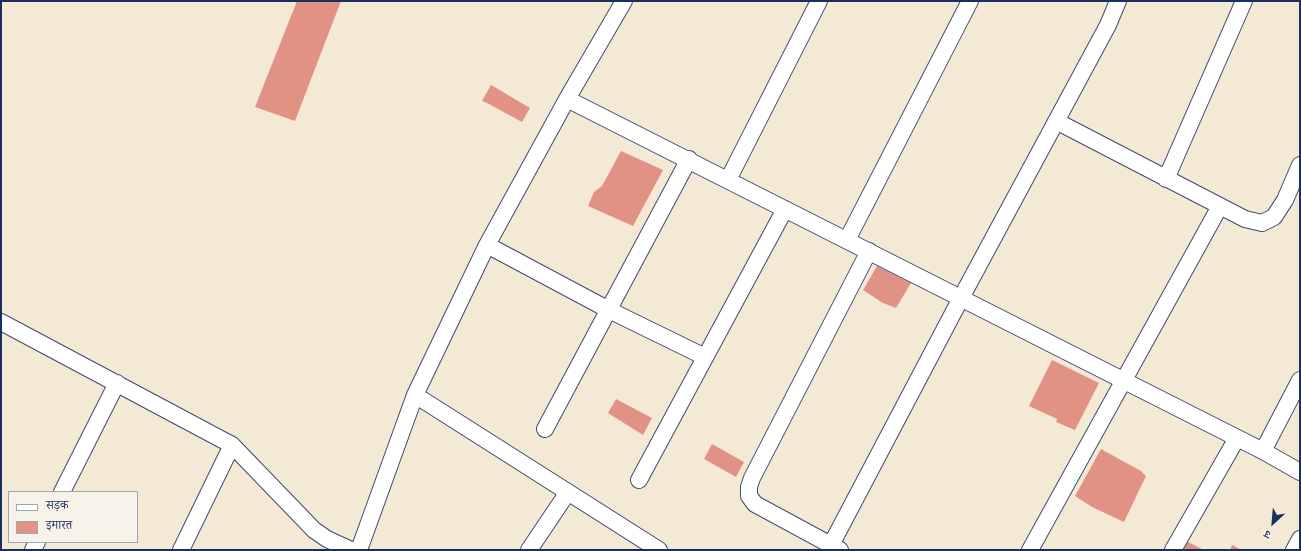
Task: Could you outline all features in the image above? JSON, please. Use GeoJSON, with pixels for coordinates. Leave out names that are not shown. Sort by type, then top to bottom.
{"type":"FeatureCollection","features":[{"type":"Feature","properties":{"kind":"street"},"geometry":{"type":"LineString","coordinates":[[359,550],[415,395],[488,245],[567,99],[624,1]]}},
{"type":"Feature","properties":{"kind":"street"},"geometry":{"type":"LineString","coordinates":[[728,180],[819,1]]}},
{"type":"Feature","properties":{"kind":"street"},"geometry":{"type":"LineString","coordinates":[[847,240],[970,1]]}},
{"type":"Feature","properties":{"kind":"street"},"geometry":{"type":"LineString","coordinates":[[869,251],[749,487],[749,496],[755,504],[835,548],[961,298],[1108,25],[1118,1]]}},
{"type":"Feature","properties":{"kind":"street"},"geometry":{"type":"LineString","coordinates":[[1166,178],[1244,1]]}},
{"type":"Feature","properties":{"kind":"street"},"geometry":{"type":"LineString","coordinates":[[567,99],[689,159],[1263,451],[1300,472]]}},
{"type":"Feature","properties":{"kind":"street"},"geometry":{"type":"LineString","coordinates":[[1056,121],[1245,220],[1262,223],[1274,217],[1285,200],[1300,165]]}},
{"type":"Feature","properties":{"kind":"street"},"geometry":{"type":"LineString","coordinates":[[545,429],[689,159]]}},
{"type":"Feature","properties":{"kind":"street"},"geometry":{"type":"LineString","coordinates":[[1030,550],[1125,381],[1220,206]]}},
{"type":"Feature","properties":{"kind":"street"},"geometry":{"type":"LineString","coordinates":[[639,480],[785,209]]}},
{"type":"Feature","properties":{"kind":"street"},"geometry":{"type":"LineString","coordinates":[[488,245],[609,310],[705,357]]}},
{"type":"Feature","properties":{"kind":"street"},"geometry":{"type":"LineString","coordinates":[[2,325],[117,383],[232,444],[314,530],[327,539],[351,550]]}},
{"type":"Feature","properties":{"kind":"street"},"geometry":{"type":"LineString","coordinates":[[1263,451],[1300,380]]}},
{"type":"Feature","properties":{"kind":"street"},"geometry":{"type":"LineString","coordinates":[[63,491],[117,383]]}},
{"type":"Feature","properties":{"kind":"street"},"geometry":{"type":"LineString","coordinates":[[415,395],[659,550]]}},
{"type":"Feature","properties":{"kind":"street"},"geometry":{"type":"LineString","coordinates":[[1173,550],[1237,438]]}},
{"type":"Feature","properties":{"kind":"street"},"geometry":{"type":"LineString","coordinates":[[181,550],[232,444]]}},
{"type":"Feature","properties":{"kind":"street"},"geometry":{"type":"LineString","coordinates":[[529,550],[568,492]]}},
{"type":"Feature","properties":{"kind":"street"},"geometry":{"type":"LineString","coordinates":[[1294,550],[1300,539]]}},
{"type":"Feature","properties":{"kind":"building"},"geometry":{"type":"Polygon","coordinates":[[[297,1],[341,1],[295,121],[255,107],[297,1]]]}},
{"type":"Feature","properties":{"kind":"building"},"geometry":{"type":"Polygon","coordinates":[[[491,85],[530,108],[522,122],[482,101],[491,85]]]}},
{"type":"Feature","properties":{"kind":"building"},"geometry":{"type":"Polygon","coordinates":[[[621,151],[663,170],[633,226],[588,206],[594,192],[602,186],[621,151]]]}},
{"type":"Feature","properties":{"kind":"building"},"geometry":{"type":"Polygon","coordinates":[[[877,266],[911,283],[896,308],[883,303],[863,290],[877,266]]]}},
{"type":"Feature","properties":{"kind":"building"},"geometry":{"type":"Polygon","coordinates":[[[1052,360],[1099,383],[1075,430],[1056,422],[1057,419],[1029,406],[1052,360]]]}},
{"type":"Feature","properties":{"kind":"building"},"geometry":{"type":"Polygon","coordinates":[[[616,399],[652,418],[643,435],[608,413],[616,399]]]}},
{"type":"Feature","properties":{"kind":"building"},"geometry":{"type":"Polygon","coordinates":[[[712,444],[744,462],[736,477],[704,459],[712,444]]]}},
{"type":"Feature","properties":{"kind":"building"},"geometry":{"type":"Polygon","coordinates":[[[1101,449],[1141,471],[1146,476],[1124,522],[1092,507],[1075,496],[1101,449]]]}},
{"type":"Feature","properties":{"kind":"building"},"geometry":{"type":"Polygon","coordinates":[[[1186,541],[1204,550],[1181,550],[1186,541]]]}},
{"type":"Feature","properties":{"kind":"building"},"geometry":{"type":"Polygon","coordinates":[[[1232,545],[1242,550],[1230,550],[1232,545]]]}}]}
